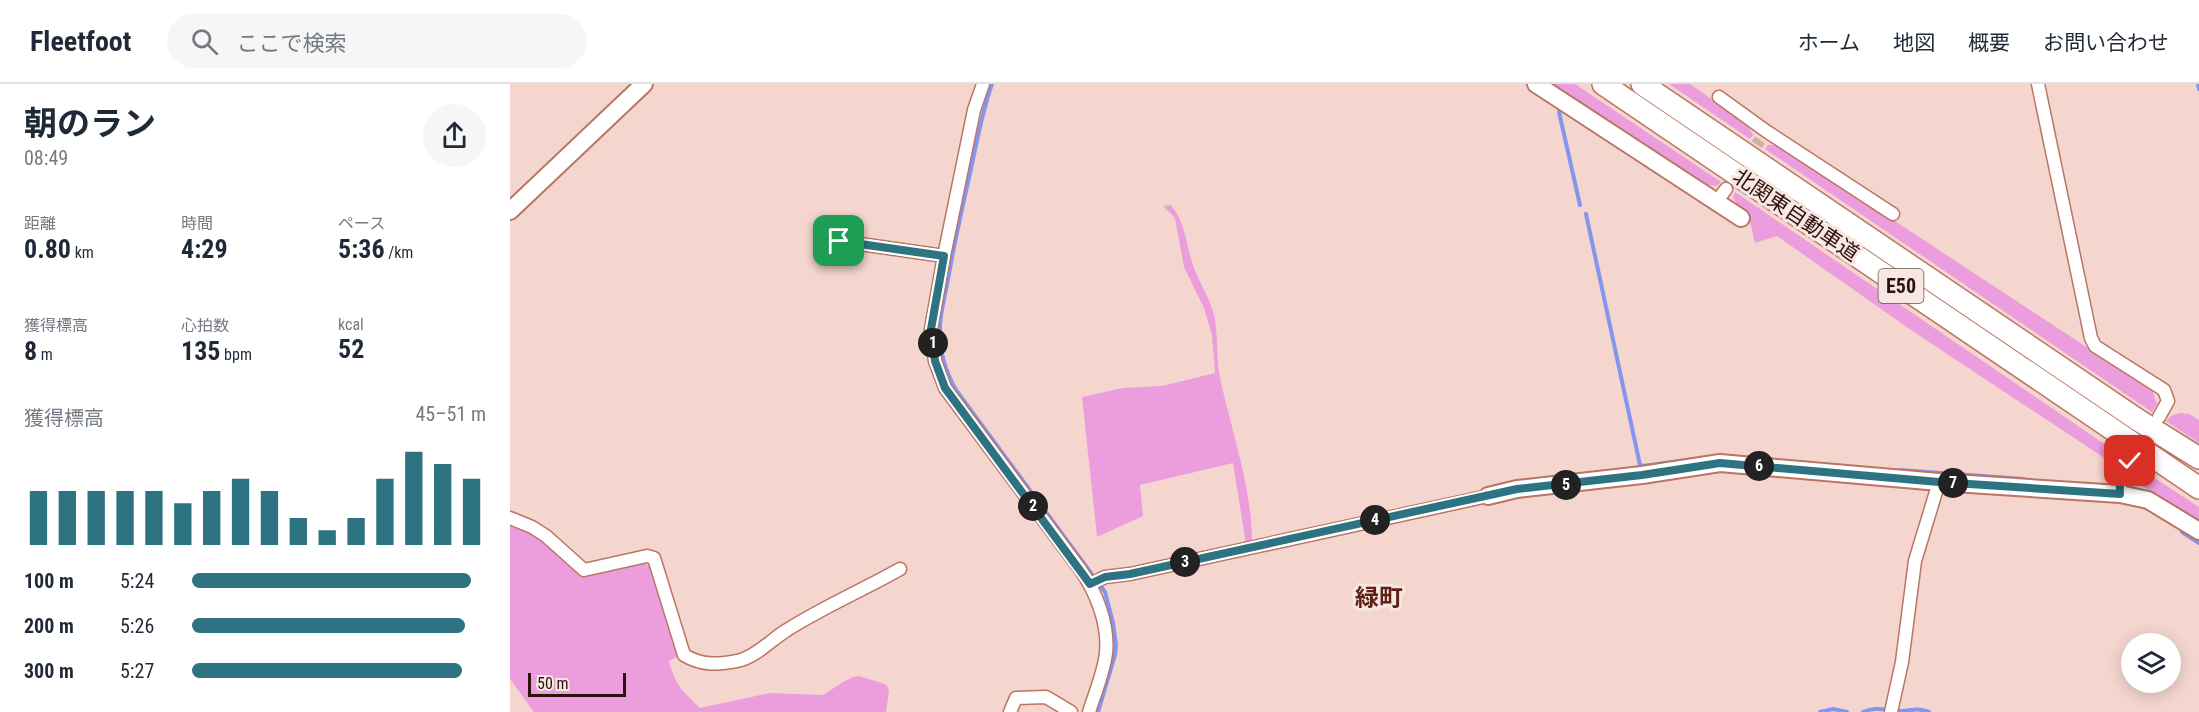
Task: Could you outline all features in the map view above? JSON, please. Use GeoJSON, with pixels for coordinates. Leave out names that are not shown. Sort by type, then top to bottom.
{"type":"FeatureCollection","features":[{"type":"Feature","properties":{"kind":"highway","name":"北関東自動車道"},"geometry":{"type":"LineString","coordinates":[[1603,84],[2199,488]]}},
{"type":"Feature","properties":{"kind":"highway","name":"北関東自動車道"},"geometry":{"type":"LineString","coordinates":[[1642,84],[2128,413],[2199,458]]}},
{"type":"Feature","properties":{"kind":"street"},"geometry":{"type":"LineString","coordinates":[[510,211],[644,84]]}},
{"type":"Feature","properties":{"kind":"street"},"geometry":{"type":"LineString","coordinates":[[983,84],[974,110],[931,329],[935,361],[945,388],[1090,584],[1100,611],[1106,653],[1089,712]]}},
{"type":"Feature","properties":{"kind":"street"},"geometry":{"type":"LineString","coordinates":[[1536,84],[1722,195],[1742,218]]}},
{"type":"Feature","properties":{"kind":"street"},"geometry":{"type":"LineString","coordinates":[[2038,84],[2091,338],[2095,346],[2164,390],[2168,401],[2159,417]]}},
{"type":"Feature","properties":{"kind":"street"},"geometry":{"type":"LineString","coordinates":[[1719,97],[1763,135],[1893,214]]}},
{"type":"Feature","properties":{"kind":"street"},"geometry":{"type":"LineString","coordinates":[[839,241],[944,256]]}},
{"type":"Feature","properties":{"kind":"street"},"geometry":{"type":"LineString","coordinates":[[2120,494],[2119,481],[2122,471],[2130,461]]}},
{"type":"Feature","properties":{"kind":"street"},"geometry":{"type":"LineString","coordinates":[[1090,584],[1105,577],[1130,574],[1517,489],[1642,475],[1720,463],[1939,482],[2120,494],[2148,500],[2199,531]]}},
{"type":"Feature","properties":{"kind":"street"},"geometry":{"type":"LineString","coordinates":[[1892,709],[1902,662],[1915,561],[1939,482]]}},
{"type":"Feature","properties":{"kind":"street"},"geometry":{"type":"LineString","coordinates":[[510,518],[546,536],[584,570],[647,556],[654,558],[684,655],[694,661],[707,664],[744,659],[828,606],[900,569]]}},
{"type":"Feature","properties":{"kind":"street"},"geometry":{"type":"LineString","coordinates":[[1010,712],[1016,698],[1046,697],[1071,712]]}},
{"type":"Feature","properties":{"kind":"shaded area"},"geometry":{"type":"Polygon","coordinates":[[[1553,84],[1575,84],[1721,182],[1717,186],[1707,185],[1553,84]]]}},
{"type":"Feature","properties":{"kind":"shaded area"},"geometry":{"type":"Polygon","coordinates":[[[1669,84],[1690,84],[1746,123],[1753,135],[1750,139],[1669,84]]]}},
{"type":"Feature","properties":{"kind":"shaded area"},"geometry":{"type":"Polygon","coordinates":[[[1768,145],[1779,145],[2151,387],[2157,404],[2152,412],[1765,149],[1768,145]]]}},
{"type":"Feature","properties":{"kind":"shaded area"},"geometry":{"type":"Polygon","coordinates":[[[1735,192],[2122,456],[2118,460],[2109,461],[1911,330],[1777,236],[1755,243],[1749,217],[1733,198],[1735,192]]]}},
{"type":"Feature","properties":{"kind":"shaded area"},"geometry":{"type":"Polygon","coordinates":[[[1171,205],[1180,219],[1194,268],[1215,319],[1219,371],[1249,501],[1252,543],[1246,544],[1233,463],[1140,485],[1143,516],[1097,537],[1082,397],[1123,388],[1162,386],[1215,373],[1212,335],[1204,308],[1184,267],[1175,218],[1163,206],[1171,205]]]}},
{"type":"Feature","properties":{"kind":"shaded area"},"geometry":{"type":"Polygon","coordinates":[[[2180,413],[2189,414],[2199,420],[2199,443],[2166,421],[2171,416],[2180,413]]]}},
{"type":"Feature","properties":{"kind":"shaded area"},"geometry":{"type":"Polygon","coordinates":[[[2136,466],[2199,507],[2199,521],[2136,482],[2134,471],[2136,466]]]}},
{"type":"Feature","properties":{"kind":"shaded area"},"geometry":{"type":"Polygon","coordinates":[[[510,522],[546,536],[578,573],[586,577],[643,564],[649,565],[679,656],[669,661],[674,677],[680,688],[700,708],[770,693],[823,695],[843,682],[859,676],[888,687],[886,712],[534,712],[510,679],[510,522]]]}},
{"type":"Feature","properties":{"kind":"waterway"},"geometry":{"type":"LineString","coordinates":[[992,84],[980,126],[943,303],[940,326],[942,355],[956,390],[1105,592],[1116,645],[1098,712]]}},
{"type":"Feature","properties":{"kind":"waterway"},"geometry":{"type":"LineString","coordinates":[[2198,84],[2199,89]]}},
{"type":"Feature","properties":{"kind":"waterway"},"geometry":{"type":"LineString","coordinates":[[1559,112],[1580,205]]}},
{"type":"Feature","properties":{"kind":"waterway"},"geometry":{"type":"LineString","coordinates":[[1586,214],[1640,465],[1695,459]]}},
{"type":"Feature","properties":{"kind":"waterway"},"geometry":{"type":"LineString","coordinates":[[1900,470],[2024,479]]}},
{"type":"Feature","properties":{"kind":"waterway"},"geometry":{"type":"LineString","coordinates":[[2182,532],[2199,543]]}},
{"type":"Feature","properties":{"kind":"waterway"},"geometry":{"type":"LineString","coordinates":[[1820,712],[1833,709],[1847,712]]}},
{"type":"Feature","properties":{"kind":"waterway"},"geometry":{"type":"LineString","coordinates":[[1863,712],[1877,709],[1901,711],[1917,709],[1929,712]]}},
{"type":"Feature","properties":{"kind":"tunnel"},"geometry":{"type":"LineString","coordinates":[[1726,189],[1760,140]]}},
{"type":"Feature","properties":{"kind":"district","name":"緑町"},"geometry":{"type":"Point","coordinates":[1379,598]}},
{"type":"Feature","properties":{"kind":"route"},"geometry":{"type":"LineString","coordinates":[[839,241],[944,256],[931,329],[935,361],[945,388],[1090,584],[1105,577],[1130,574],[1517,489],[1642,475],[1720,463],[1939,482],[2120,494],[2119,481],[2122,471],[2130,461]]}}]}
